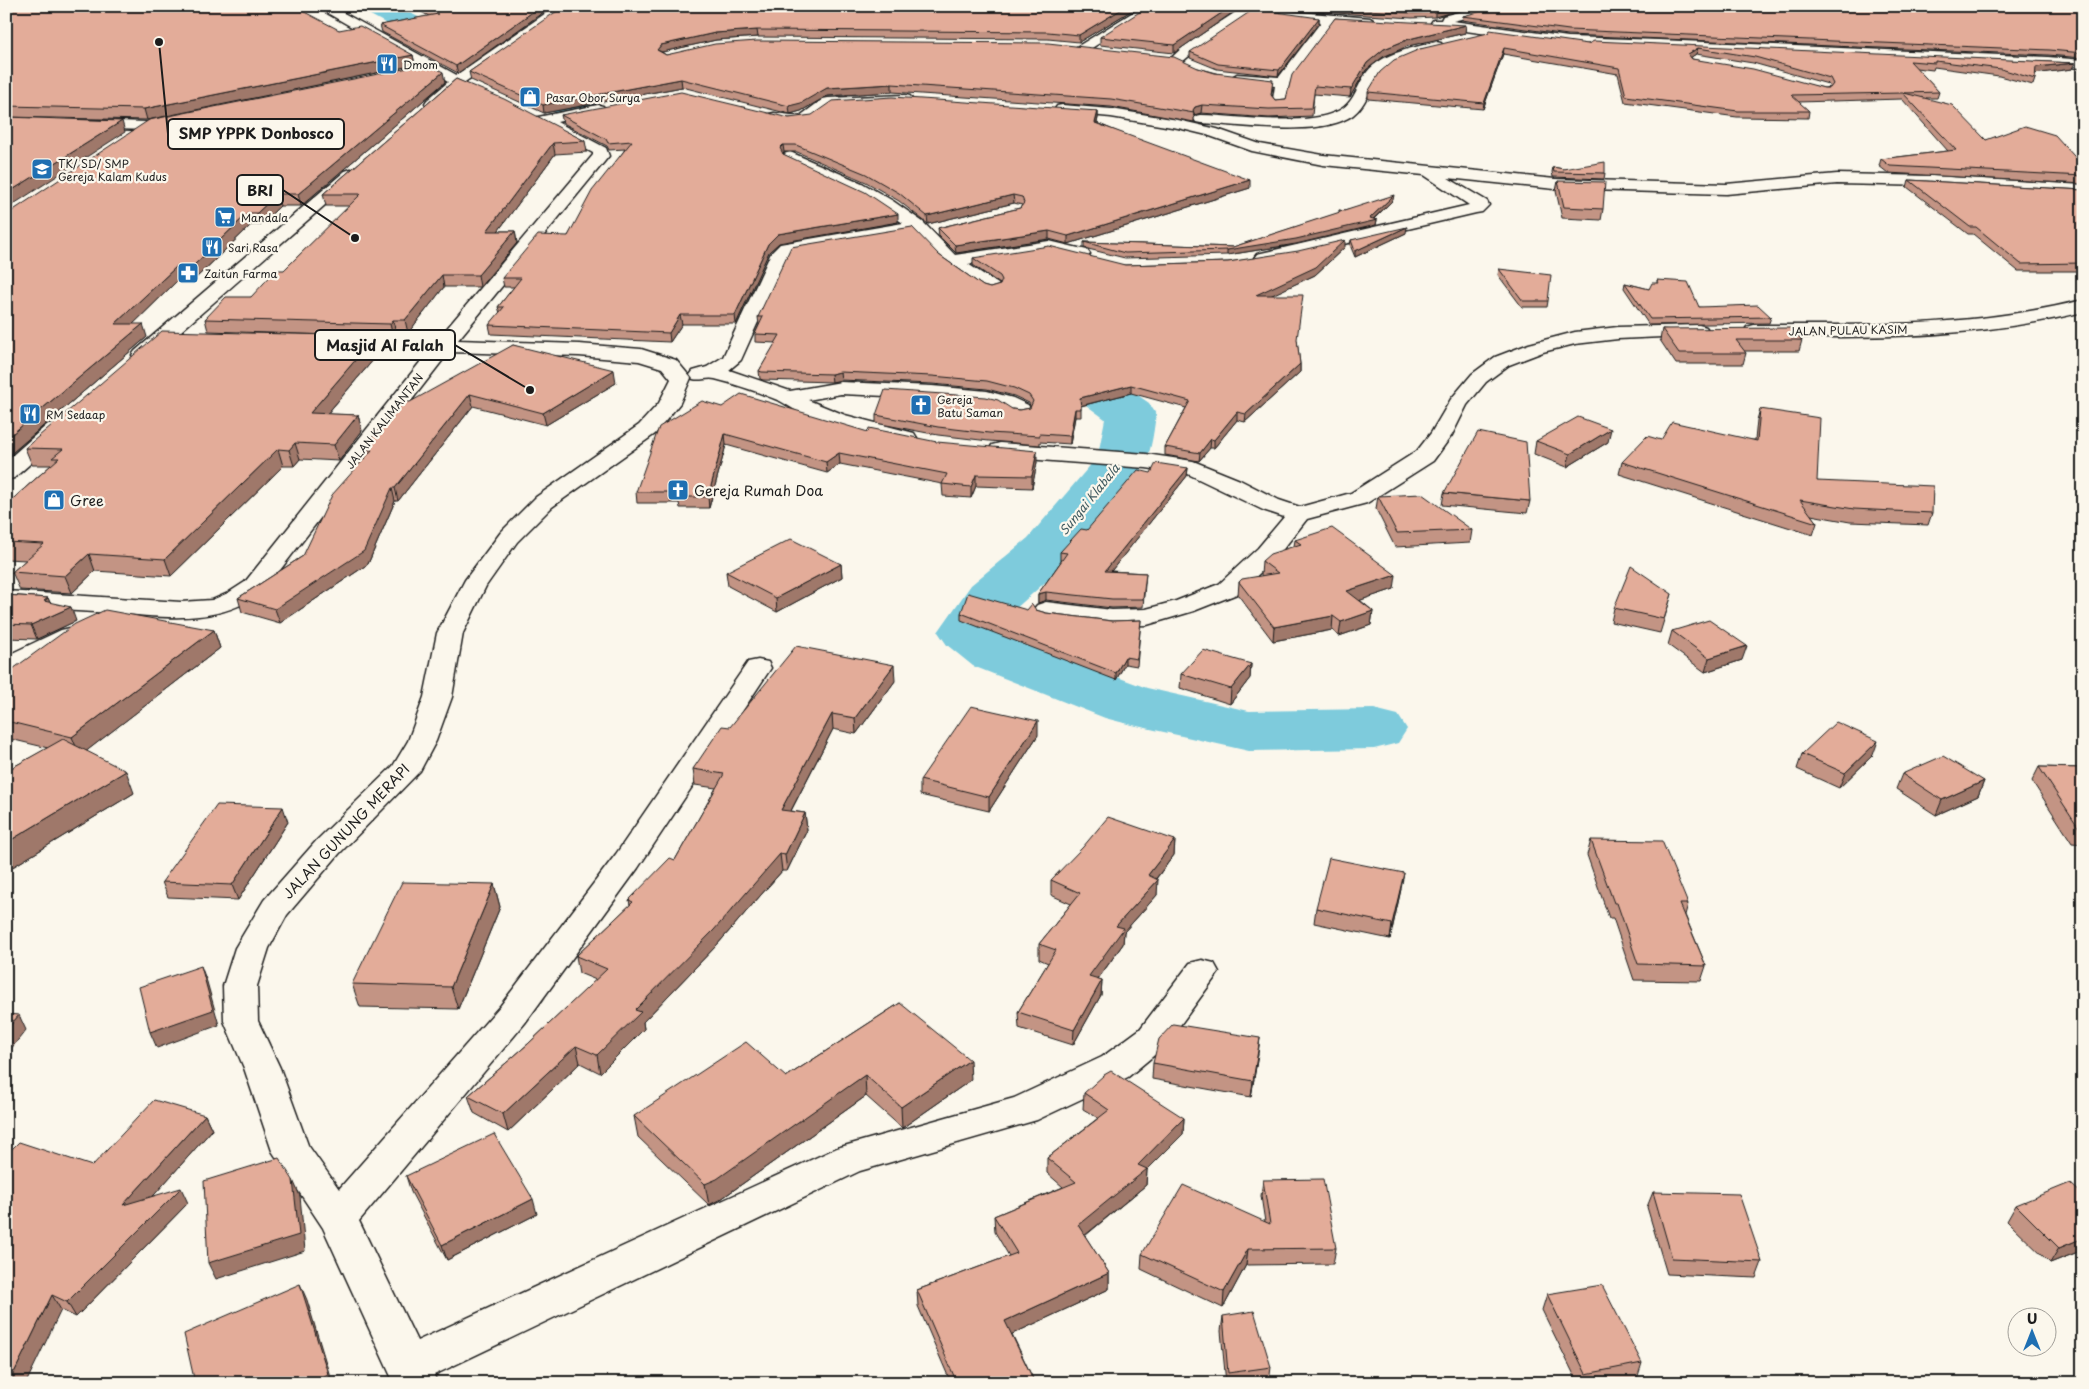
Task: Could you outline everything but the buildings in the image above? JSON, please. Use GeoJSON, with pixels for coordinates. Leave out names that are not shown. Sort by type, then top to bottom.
{"type":"FeatureCollection","features":[{"type":"Feature","properties":{"kind":"street"},"geometry":{"type":"LineString","coordinates":[[321,6],[430,68],[465,84]]}},
{"type":"Feature","properties":{"kind":"street"},"geometry":{"type":"LineString","coordinates":[[420,113],[465,84],[474,69],[550,16],[572,6]]}},
{"type":"Feature","properties":{"kind":"street"},"geometry":{"type":"LineString","coordinates":[[1082,48],[1152,6]]}},
{"type":"Feature","properties":{"kind":"street"},"geometry":{"type":"LineString","coordinates":[[1235,6],[1330,19],[1383,23]]}},
{"type":"Feature","properties":{"kind":"street"},"geometry":{"type":"LineString","coordinates":[[1437,23],[1498,6]]}},
{"type":"Feature","properties":{"kind":"street"},"geometry":{"type":"LineString","coordinates":[[1176,61],[1190,48],[1250,9]]}},
{"type":"Feature","properties":{"kind":"street"},"geometry":{"type":"LineString","coordinates":[[1279,103],[1283,82],[1330,19]]}},
{"type":"Feature","properties":{"kind":"street"},"geometry":{"type":"LineString","coordinates":[[1420,23],[1437,23],[1492,30],[1685,58]]}},
{"type":"Feature","properties":{"kind":"street"},"geometry":{"type":"LineString","coordinates":[[1178,124],[1204,119],[1309,122],[1342,115],[1359,101],[1372,75],[1384,64],[1492,30]]}},
{"type":"Feature","properties":{"kind":"street"},"geometry":{"type":"LineString","coordinates":[[1570,41],[1644,42],[1921,56],[1981,57],[2083,64]]}},
{"type":"Feature","properties":{"kind":"street"},"geometry":{"type":"LineString","coordinates":[[1065,47],[1101,51]]}},
{"type":"Feature","properties":{"kind":"street"},"geometry":{"type":"LineString","coordinates":[[411,72],[430,68]]}},
{"type":"Feature","properties":{"kind":"street"},"geometry":{"type":"LineString","coordinates":[[1227,77],[1283,82]]}},
{"type":"Feature","properties":{"kind":"street"},"geometry":{"type":"LineString","coordinates":[[761,114],[790,120],[803,120],[828,102],[863,98],[921,100]]}},
{"type":"Feature","properties":{"kind":"street"},"geometry":{"type":"LineString","coordinates":[[543,120],[606,107]]}},
{"type":"Feature","properties":{"kind":"street"},"geometry":{"type":"LineString","coordinates":[[1043,108],[1111,113],[1178,124],[1212,132],[1257,148],[1344,163],[1589,186],[1726,189],[1837,179],[1932,181],[2083,190]]}},
{"type":"Feature","properties":{"kind":"street","name":"JALAN KALIMANTAN"},"geometry":{"type":"LineString","coordinates":[[6,666],[131,607],[181,610],[221,606],[239,598],[254,587],[443,346],[602,156],[600,151],[528,112]]}},
{"type":"Feature","properties":{"kind":"street"},"geometry":{"type":"LineString","coordinates":[[72,124],[147,126],[186,118]]}},
{"type":"Feature","properties":{"kind":"street"},"geometry":{"type":"LineString","coordinates":[[122,142],[147,126]]}},
{"type":"Feature","properties":{"kind":"street"},"geometry":{"type":"LineString","coordinates":[[790,157],[877,197],[920,229],[952,261],[991,288]]}},
{"type":"Feature","properties":{"kind":"street"},"geometry":{"type":"LineString","coordinates":[[132,364],[361,165]]}},
{"type":"Feature","properties":{"kind":"street"},"geometry":{"type":"LineString","coordinates":[[1246,260],[1297,251],[1476,208],[1481,205],[1427,171]]}},
{"type":"Feature","properties":{"kind":"street"},"geometry":{"type":"LineString","coordinates":[[316,342],[585,350],[642,355],[669,364],[681,378],[714,372],[730,360],[748,326],[780,253],[786,248],[862,234],[942,228]]}},
{"type":"Feature","properties":{"kind":"street"},"geometry":{"type":"LineString","coordinates":[[952,261],[1049,246],[1101,260]]}},
{"type":"Feature","properties":{"kind":"street","name":"JALAN PULAU KASIM"},"geometry":{"type":"LineString","coordinates":[[1299,514],[1359,498],[1424,456],[1441,435],[1458,403],[1479,378],[1502,361],[1536,348],[1575,338],[1618,333],[1909,329],[1973,325],[2052,315],[2083,306]]}},
{"type":"Feature","properties":{"kind":"street"},"geometry":{"type":"LineString","coordinates":[[162,338],[200,339]]}},
{"type":"Feature","properties":{"kind":"street"},"geometry":{"type":"LineString","coordinates":[[714,372],[789,397],[803,406],[837,420],[874,431],[928,442]]}},
{"type":"Feature","properties":{"kind":"street","name":"JALAN GUNUNG MERAPI"},"geometry":{"type":"LineString","coordinates":[[412,1374],[338,1218],[291,1151],[262,1068],[241,1021],[240,986],[252,948],[275,908],[328,846],[405,770],[422,741],[438,698],[450,633],[474,585],[509,537],[544,502],[655,424],[676,394],[681,378]]}},
{"type":"Feature","properties":{"kind":"street"},"geometry":{"type":"LineString","coordinates":[[789,397],[841,388],[932,392],[987,397],[1006,402],[1020,410]]}},
{"type":"Feature","properties":{"kind":"street"},"geometry":{"type":"LineString","coordinates":[[7,471],[67,420]]}},
{"type":"Feature","properties":{"kind":"street"},"geometry":{"type":"LineString","coordinates":[[981,449],[1086,455],[1194,468],[1271,505],[1299,514],[1267,553],[1228,589],[1185,606],[1147,617],[1112,618],[1046,610]]}},
{"type":"Feature","properties":{"kind":"street"},"geometry":{"type":"LineString","coordinates":[[6,599],[131,607]]}},
{"type":"Feature","properties":{"kind":"street"},"geometry":{"type":"LineString","coordinates":[[338,1218],[519,1006],[627,861],[758,668]]}},
{"type":"Feature","properties":{"kind":"street"},"geometry":{"type":"LineString","coordinates":[[412,1374],[850,1159],[1024,1110],[1115,1067],[1152,1038],[1202,972]]}},
{"type":"Feature","properties":{"kind":"waterway","name":"Sungai Klabala"},"geometry":{"type":"LineString","coordinates":[[375,6],[517,82],[659,148]]}},
{"type":"Feature","properties":{"kind":"waterway","name":"Sungai Klabala"},"geometry":{"type":"LineString","coordinates":[[1035,345],[1131,414],[1125,450],[1119,465],[1048,550],[992,598],[969,632],[995,653],[1128,704],[1249,731],[1374,729]]}},
{"type":"Feature","properties":{"kind":"place","name":"SMP YPPK Donbosco"},"geometry":{"type":"Point","coordinates":[159,42]}},
{"type":"Feature","properties":{"kind":"place","name":"Dmom"},"geometry":{"type":"Point","coordinates":[387,64]}},
{"type":"Feature","properties":{"kind":"place","name":"Pasar Obor Surya"},"geometry":{"type":"Point","coordinates":[530,97]}},
{"type":"Feature","properties":{"kind":"place","name":"TK/ SD/ SMP Gereja Kalam Kudus"},"geometry":{"type":"Point","coordinates":[42,169]}},
{"type":"Feature","properties":{"kind":"place","name":"Mandala"},"geometry":{"type":"Point","coordinates":[225,217]}},
{"type":"Feature","properties":{"kind":"place","name":"BRI"},"geometry":{"type":"Point","coordinates":[355,238]}},
{"type":"Feature","properties":{"kind":"place","name":"Sari Rasa"},"geometry":{"type":"Point","coordinates":[212,247]}},
{"type":"Feature","properties":{"kind":"place","name":"Zaitun Farma"},"geometry":{"type":"Point","coordinates":[188,273]}},
{"type":"Feature","properties":{"kind":"place","name":"Masjid Al Falah"},"geometry":{"type":"Point","coordinates":[530,390]}},
{"type":"Feature","properties":{"kind":"place","name":"Gereja Batu Saman"},"geometry":{"type":"Point","coordinates":[921,405]}},
{"type":"Feature","properties":{"kind":"place","name":"RM Sedaap"},"geometry":{"type":"Point","coordinates":[30,414]}},
{"type":"Feature","properties":{"kind":"place","name":"Gereja Rumah Doa"},"geometry":{"type":"Point","coordinates":[678,490]}},
{"type":"Feature","properties":{"kind":"place","name":"Gree"},"geometry":{"type":"Point","coordinates":[54,500]}}]}
